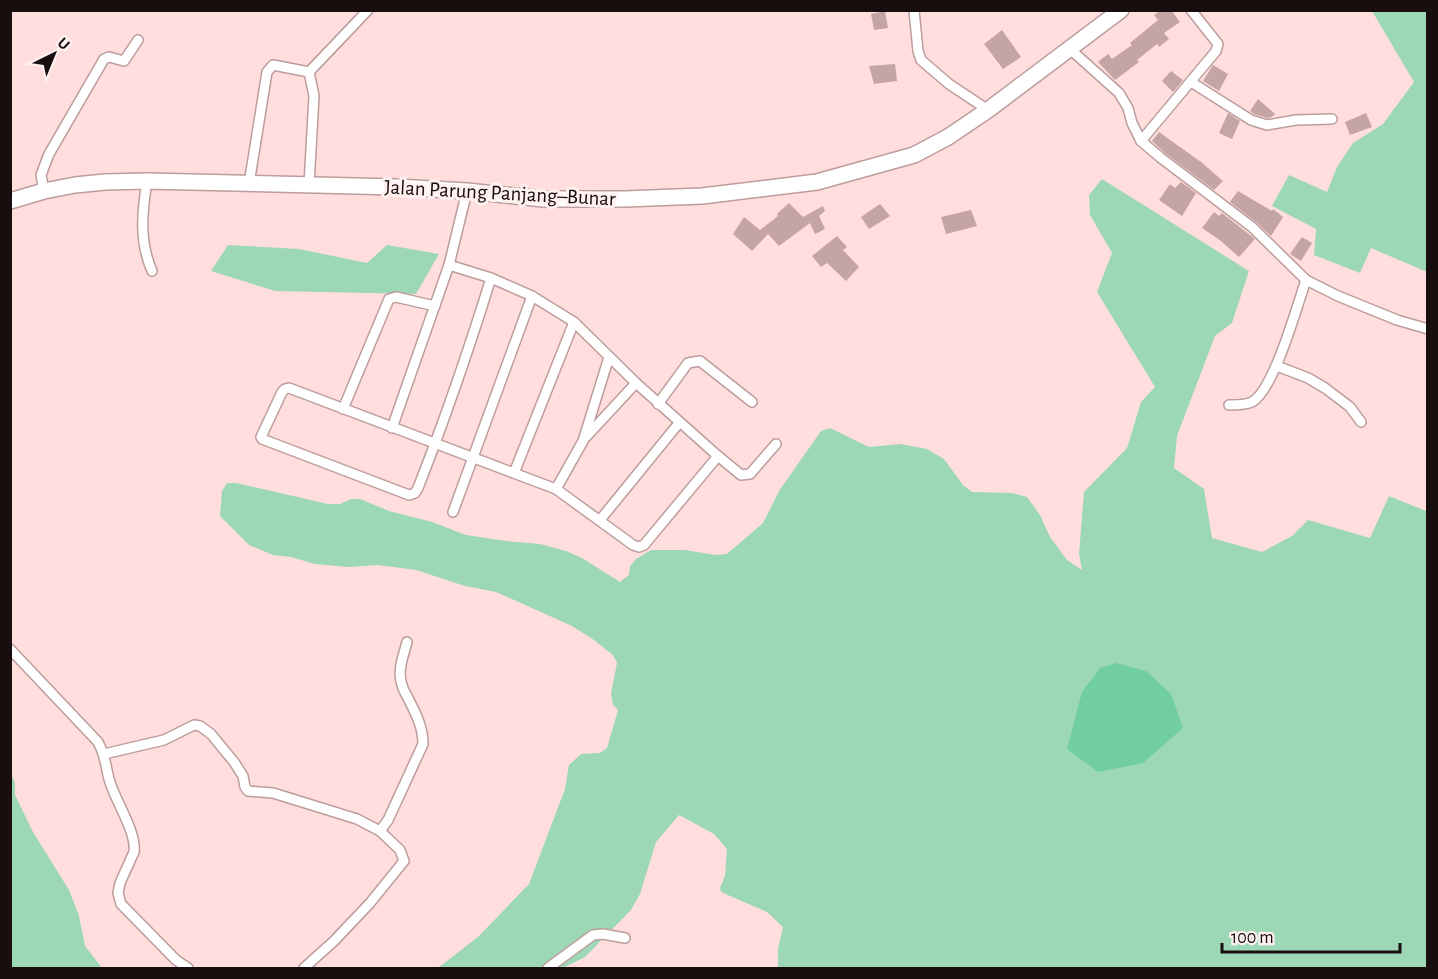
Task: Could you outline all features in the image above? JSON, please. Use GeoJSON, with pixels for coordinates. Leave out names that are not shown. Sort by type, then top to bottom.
{"type":"FeatureCollection","features":[{"type":"Feature","properties":{"kind":"main road","name":"Jalan Parung Panjang–Bunar"},"geometry":{"type":"LineString","coordinates":[[10,201],[75,185],[147,181],[397,187],[543,199],[702,196],[817,182],[914,154],[948,137],[988,110],[1121,10]]}},
{"type":"Feature","properties":{"kind":"street"},"geometry":{"type":"LineString","coordinates":[[309,72],[368,10]]}},
{"type":"Feature","properties":{"kind":"street"},"geometry":{"type":"LineString","coordinates":[[914,10],[921,60],[949,84],[988,110]]}},
{"type":"Feature","properties":{"kind":"street"},"geometry":{"type":"LineString","coordinates":[[1141,141],[1216,51],[1218,44],[1191,10]]}},
{"type":"Feature","properties":{"kind":"street"},"geometry":{"type":"LineString","coordinates":[[44,191],[41,175],[49,154],[104,59],[109,57],[124,61],[138,40]]}},
{"type":"Feature","properties":{"kind":"street"},"geometry":{"type":"LineString","coordinates":[[1070,49],[1119,93],[1128,108],[1141,141],[1252,227],[1306,280],[1397,320],[1428,329]]}},
{"type":"Feature","properties":{"kind":"street"},"geometry":{"type":"LineString","coordinates":[[249,184],[267,72],[273,65],[309,72]]}},
{"type":"Feature","properties":{"kind":"street"},"geometry":{"type":"LineString","coordinates":[[309,72],[314,96],[309,186]]}},
{"type":"Feature","properties":{"kind":"street"},"geometry":{"type":"LineString","coordinates":[[1191,82],[1251,120],[1267,125],[1296,120],[1332,119]]}},
{"type":"Feature","properties":{"kind":"street"},"geometry":{"type":"LineString","coordinates":[[147,181],[142,214],[142,235],[152,271]]}},
{"type":"Feature","properties":{"kind":"street"},"geometry":{"type":"LineString","coordinates":[[392,428],[449,265],[467,191]]}},
{"type":"Feature","properties":{"kind":"street"},"geometry":{"type":"LineString","coordinates":[[449,265],[491,278],[532,296],[574,322],[658,404],[741,475],[750,474],[776,444]]}},
{"type":"Feature","properties":{"kind":"street"},"geometry":{"type":"LineString","coordinates":[[491,278],[469,351],[435,444],[418,489],[415,493],[409,495],[264,441],[261,437],[282,392],[289,388],[392,428],[435,444],[514,473],[556,489],[639,547],[644,546],[718,456]]}},
{"type":"Feature","properties":{"kind":"street"},"geometry":{"type":"LineString","coordinates":[[1229,405],[1254,401],[1268,384],[1306,280]]}},
{"type":"Feature","properties":{"kind":"street"},"geometry":{"type":"LineString","coordinates":[[453,512],[532,296]]}},
{"type":"Feature","properties":{"kind":"street"},"geometry":{"type":"LineString","coordinates":[[344,409],[389,299],[396,297],[435,306]]}},
{"type":"Feature","properties":{"kind":"street"},"geometry":{"type":"LineString","coordinates":[[514,473],[574,322]]}},
{"type":"Feature","properties":{"kind":"street"},"geometry":{"type":"LineString","coordinates":[[556,489],[583,441],[609,357]]}},
{"type":"Feature","properties":{"kind":"street"},"geometry":{"type":"LineString","coordinates":[[658,404],[688,363],[700,361],[752,402]]}},
{"type":"Feature","properties":{"kind":"street"},"geometry":{"type":"LineString","coordinates":[[1276,366],[1308,378],[1325,388],[1350,407],[1361,422]]}},
{"type":"Feature","properties":{"kind":"street"},"geometry":{"type":"LineString","coordinates":[[583,441],[636,383]]}},
{"type":"Feature","properties":{"kind":"street"},"geometry":{"type":"LineString","coordinates":[[600,520],[679,423]]}},
{"type":"Feature","properties":{"kind":"street"},"geometry":{"type":"LineString","coordinates":[[380,831],[423,744],[420,720],[400,679],[407,642]]}},
{"type":"Feature","properties":{"kind":"street"},"geometry":{"type":"LineString","coordinates":[[10,649],[98,742],[104,754],[109,780],[135,846],[120,884],[118,893],[121,904],[176,960],[188,969]]}},
{"type":"Feature","properties":{"kind":"street"},"geometry":{"type":"LineString","coordinates":[[104,754],[164,740],[194,724],[211,734],[234,762],[243,776],[248,791],[273,793],[357,819],[380,831],[400,850],[404,861],[370,903],[304,969]]}},
{"type":"Feature","properties":{"kind":"street"},"geometry":{"type":"LineString","coordinates":[[548,969],[593,935],[603,934],[625,938]]}},
{"type":"Feature","properties":{"kind":"shaded area"},"geometry":{"type":"Polygon","coordinates":[[[1372,11],[1427,11],[1427,272],[1371,248],[1360,273],[1314,255],[1316,229],[1272,206],[1289,175],[1327,192],[1337,167],[1353,143],[1383,124],[1414,82],[1372,11]]]}},
{"type":"Feature","properties":{"kind":"shaded area"},"geometry":{"type":"Polygon","coordinates":[[[1102,179],[1249,271],[1232,323],[1215,336],[1177,436],[1174,468],[1204,489],[1212,538],[1262,552],[1292,536],[1308,520],[1370,538],[1389,496],[1426,511],[1427,509],[1427,968],[778,968],[778,949],[783,927],[767,912],[721,892],[727,849],[714,834],[679,815],[656,842],[640,894],[631,910],[585,957],[563,968],[438,968],[479,936],[529,884],[565,789],[569,765],[581,754],[600,753],[607,748],[618,710],[613,705],[611,693],[617,663],[613,655],[572,626],[496,592],[465,586],[416,570],[378,565],[349,567],[315,564],[291,557],[273,555],[249,545],[220,516],[222,491],[227,483],[236,483],[328,504],[340,504],[351,499],[360,499],[389,511],[432,522],[466,535],[540,544],[582,558],[620,582],[629,575],[630,566],[636,559],[651,550],[727,554],[763,523],[779,491],[821,431],[830,428],[869,447],[900,444],[927,449],[944,459],[963,485],[972,492],[1012,493],[1027,497],[1040,515],[1050,537],[1067,560],[1082,570],[1079,554],[1084,492],[1127,448],[1141,402],[1155,387],[1097,292],[1112,253],[1090,215],[1089,195],[1102,179]]]}},
{"type":"Feature","properties":{"kind":"shaded area"},"geometry":{"type":"Polygon","coordinates":[[[228,245],[299,249],[367,263],[387,245],[439,254],[416,294],[275,291],[211,271],[228,245]]]}},
{"type":"Feature","properties":{"kind":"shaded area"},"geometry":{"type":"Polygon","coordinates":[[[1116,663],[1146,671],[1171,694],[1183,728],[1143,763],[1098,772],[1067,749],[1082,692],[1100,668],[1116,663]]]}},
{"type":"Feature","properties":{"kind":"shaded area"},"geometry":{"type":"Polygon","coordinates":[[[10,772],[15,783],[15,795],[33,832],[69,890],[79,916],[85,946],[102,968],[11,968],[10,772]]]}},
{"type":"Feature","properties":{"kind":"building"},"geometry":{"type":"Polygon","coordinates":[[[1161,10],[1171,10],[1180,22],[1164,33],[1169,39],[1159,47],[1157,44],[1137,60],[1139,62],[1115,80],[1098,62],[1108,54],[1112,59],[1132,45],[1130,43],[1158,20],[1154,15],[1161,10]]]}},
{"type":"Feature","properties":{"kind":"building"},"geometry":{"type":"Polygon","coordinates":[[[885,11],[888,28],[874,30],[871,14],[885,11]]]}},
{"type":"Feature","properties":{"kind":"building"},"geometry":{"type":"Polygon","coordinates":[[[1002,30],[1021,57],[1003,69],[984,44],[1002,30]]]}},
{"type":"Feature","properties":{"kind":"building"},"geometry":{"type":"Polygon","coordinates":[[[895,64],[897,81],[874,84],[869,66],[895,64]]]}},
{"type":"Feature","properties":{"kind":"building"},"geometry":{"type":"Polygon","coordinates":[[[1213,65],[1228,74],[1219,91],[1203,81],[1213,65]]]}},
{"type":"Feature","properties":{"kind":"building"},"geometry":{"type":"Polygon","coordinates":[[[1171,71],[1183,80],[1173,92],[1162,81],[1171,71]]]}},
{"type":"Feature","properties":{"kind":"building"},"geometry":{"type":"Polygon","coordinates":[[[1258,99],[1275,114],[1272,117],[1267,118],[1250,111],[1258,99]]]}},
{"type":"Feature","properties":{"kind":"building"},"geometry":{"type":"Polygon","coordinates":[[[1228,113],[1240,121],[1232,139],[1219,133],[1228,113]]]}},
{"type":"Feature","properties":{"kind":"building"},"geometry":{"type":"Polygon","coordinates":[[[1366,113],[1372,127],[1350,135],[1345,122],[1366,113]]]}},
{"type":"Feature","properties":{"kind":"building"},"geometry":{"type":"Polygon","coordinates":[[[1159,132],[1223,181],[1214,190],[1165,153],[1152,141],[1159,132]]]}},
{"type":"Feature","properties":{"kind":"building"},"geometry":{"type":"Polygon","coordinates":[[[1181,182],[1196,193],[1182,216],[1159,200],[1170,184],[1175,188],[1181,182]]]}},
{"type":"Feature","properties":{"kind":"building"},"geometry":{"type":"Polygon","coordinates":[[[1238,191],[1272,211],[1273,209],[1283,217],[1271,236],[1230,202],[1238,191]]]}},
{"type":"Feature","properties":{"kind":"building"},"geometry":{"type":"Polygon","coordinates":[[[789,203],[803,217],[823,206],[825,211],[819,216],[825,229],[815,234],[810,223],[779,246],[768,234],[752,251],[733,234],[744,217],[760,230],[778,216],[777,214],[789,203]]]}},
{"type":"Feature","properties":{"kind":"building"},"geometry":{"type":"Polygon","coordinates":[[[880,204],[890,216],[869,229],[861,217],[880,204]]]}},
{"type":"Feature","properties":{"kind":"building"},"geometry":{"type":"Polygon","coordinates":[[[971,210],[977,226],[946,234],[941,217],[971,210]]]}},
{"type":"Feature","properties":{"kind":"building"},"geometry":{"type":"Polygon","coordinates":[[[1214,212],[1219,216],[1222,213],[1255,239],[1239,257],[1202,228],[1214,212]]]}},
{"type":"Feature","properties":{"kind":"building"},"geometry":{"type":"Polygon","coordinates":[[[837,236],[847,247],[843,250],[859,267],[846,281],[827,263],[821,267],[812,256],[837,236]]]}},
{"type":"Feature","properties":{"kind":"building"},"geometry":{"type":"Polygon","coordinates":[[[1302,237],[1312,243],[1301,261],[1290,254],[1302,237]]]}}]}
